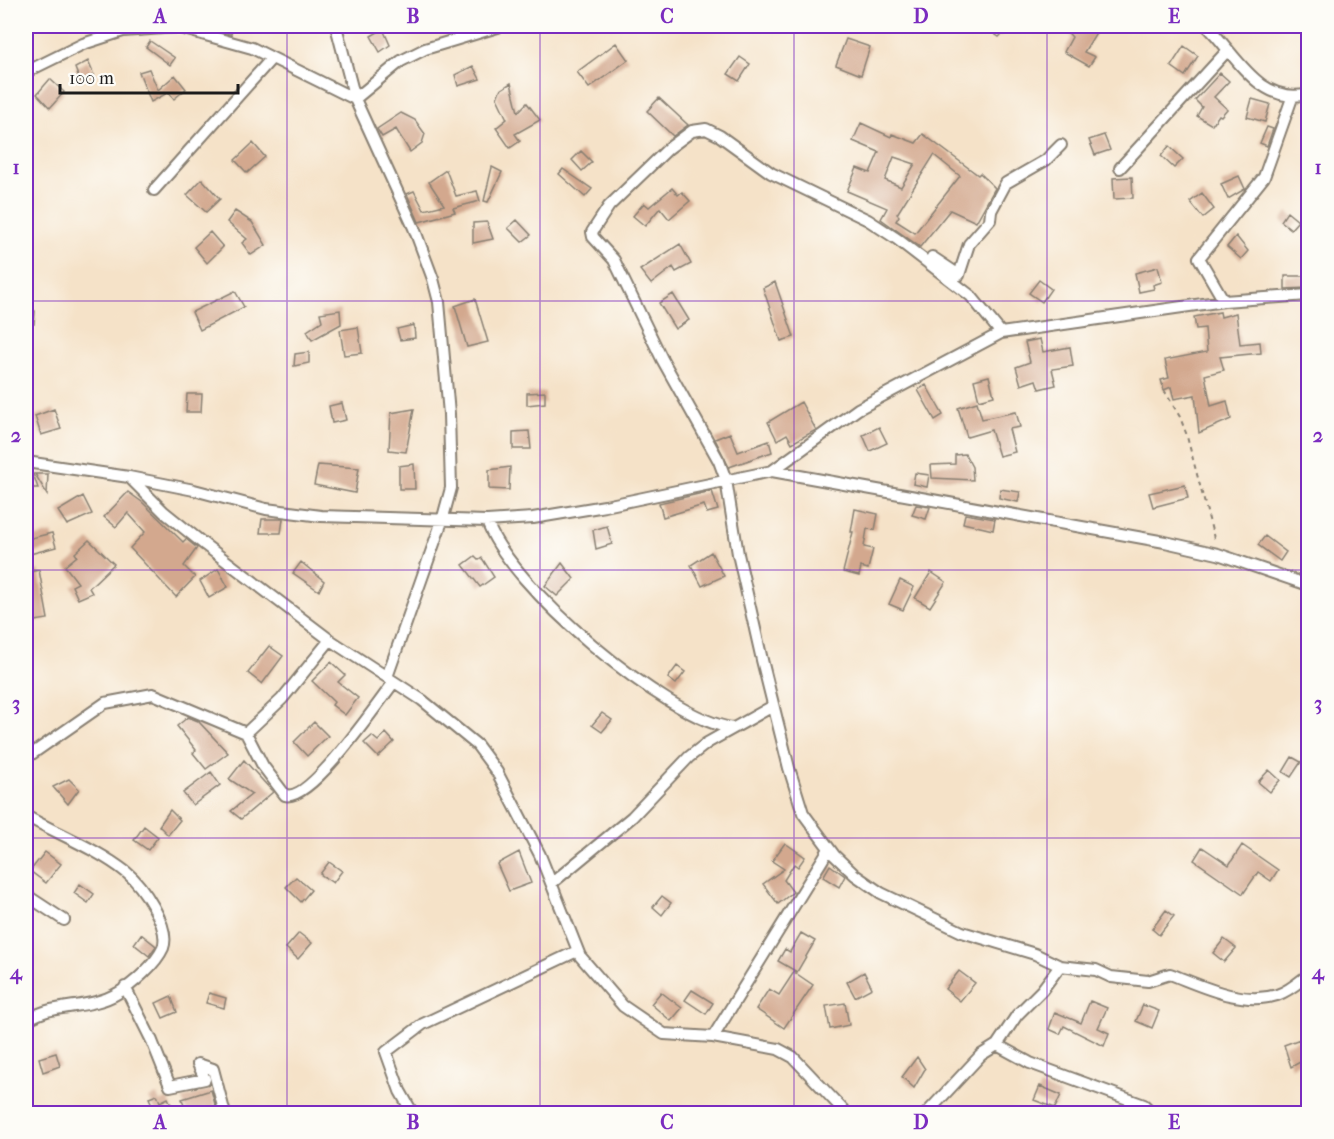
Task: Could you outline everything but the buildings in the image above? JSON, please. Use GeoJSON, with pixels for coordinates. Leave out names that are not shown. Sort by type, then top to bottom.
{"type":"FeatureCollection","features":[{"type":"Feature","properties":{"kind":"street"},"geometry":{"type":"LineString","coordinates":[[246,732],[250,745],[280,791],[289,796],[297,795],[328,767],[391,679],[451,488],[451,448],[439,302],[426,257],[355,99],[336,26]]}},
{"type":"Feature","properties":{"kind":"street"},"geometry":{"type":"LineString","coordinates":[[355,99],[401,61],[425,49],[501,26]]}},
{"type":"Feature","properties":{"kind":"street"},"geometry":{"type":"LineString","coordinates":[[1207,26],[1246,72],[1263,85],[1292,98],[1308,94]]}},
{"type":"Feature","properties":{"kind":"street"},"geometry":{"type":"LineString","coordinates":[[26,72],[83,44],[123,31],[149,27],[177,27],[202,32],[252,48],[355,99]]}},
{"type":"Feature","properties":{"kind":"street"},"geometry":{"type":"LineString","coordinates":[[1120,168],[1227,51]]}},
{"type":"Feature","properties":{"kind":"street"},"geometry":{"type":"LineString","coordinates":[[154,190],[272,58]]}},
{"type":"Feature","properties":{"kind":"street"},"geometry":{"type":"LineString","coordinates":[[1224,301],[1199,258],[1264,177],[1292,98]]}},
{"type":"Feature","properties":{"kind":"street"},"geometry":{"type":"LineString","coordinates":[[1001,333],[971,296],[868,220],[771,172],[720,136],[705,129],[692,131],[669,148],[609,207],[596,225],[593,237],[614,260],[662,359],[719,461],[726,480],[738,554],[773,706],[803,813],[829,849],[855,875],[920,914],[962,932],[1035,954],[1060,966],[1096,970],[1111,977],[1148,981],[1170,974],[1209,989],[1256,997],[1278,994],[1308,975]]}},
{"type":"Feature","properties":{"kind":"street"},"geometry":{"type":"LineString","coordinates":[[929,264],[932,257],[959,275],[969,244],[990,220],[991,212],[1006,183],[1046,159],[1061,145]]}},
{"type":"Feature","properties":{"kind":"street"},"geometry":{"type":"LineString","coordinates":[[771,471],[858,409],[1001,333],[1224,301],[1308,295]]}},
{"type":"Feature","properties":{"kind":"street"},"geometry":{"type":"LineString","coordinates":[[26,462],[129,477],[194,490],[266,509],[321,516],[442,521],[534,518],[605,506],[771,471],[1049,523],[1095,528],[1218,554],[1308,585]]}},
{"type":"Feature","properties":{"kind":"street"},"geometry":{"type":"LineString","coordinates":[[129,477],[164,512],[330,640],[391,679],[455,726],[487,757],[552,883],[577,951],[614,998],[658,1032],[764,1044],[786,1053],[847,1113]]}},
{"type":"Feature","properties":{"kind":"street"},"geometry":{"type":"LineString","coordinates":[[487,521],[491,536],[531,588],[637,680],[692,715],[733,728]]}},
{"type":"Feature","properties":{"kind":"street"},"geometry":{"type":"LineString","coordinates":[[246,732],[277,705],[330,640]]}},
{"type":"Feature","properties":{"kind":"street"},"geometry":{"type":"LineString","coordinates":[[26,758],[105,703],[153,694],[246,732]]}},
{"type":"Feature","properties":{"kind":"street"},"geometry":{"type":"LineString","coordinates":[[552,883],[632,817],[689,757],[733,728],[773,706]]}},
{"type":"Feature","properties":{"kind":"street"},"geometry":{"type":"LineString","coordinates":[[26,816],[127,873],[153,908],[163,928],[162,949],[125,987],[108,998],[47,1011],[26,1020]]}},
{"type":"Feature","properties":{"kind":"street"},"geometry":{"type":"LineString","coordinates":[[713,1037],[829,849]]}},
{"type":"Feature","properties":{"kind":"street"},"geometry":{"type":"LineString","coordinates":[[26,895],[64,920]]}},
{"type":"Feature","properties":{"kind":"street"},"geometry":{"type":"LineString","coordinates":[[413,1113],[400,1091],[386,1052],[423,1024],[577,951]]}},
{"type":"Feature","properties":{"kind":"street"},"geometry":{"type":"LineString","coordinates":[[926,1113],[981,1055],[998,1045],[1017,1016],[1042,990],[1060,966]]}},
{"type":"Feature","properties":{"kind":"street"},"geometry":{"type":"LineString","coordinates":[[125,987],[152,1041],[170,1086],[205,1079],[198,1064],[213,1068],[225,1113]]}},
{"type":"Feature","properties":{"kind":"street"},"geometry":{"type":"LineString","coordinates":[[998,1045],[1030,1064],[1144,1105],[1154,1113]]}},
{"type":"Feature","properties":{"kind":"path"},"geometry":{"type":"LineString","coordinates":[[1164,390],[1180,417],[1186,433],[1218,554]]}}]}
